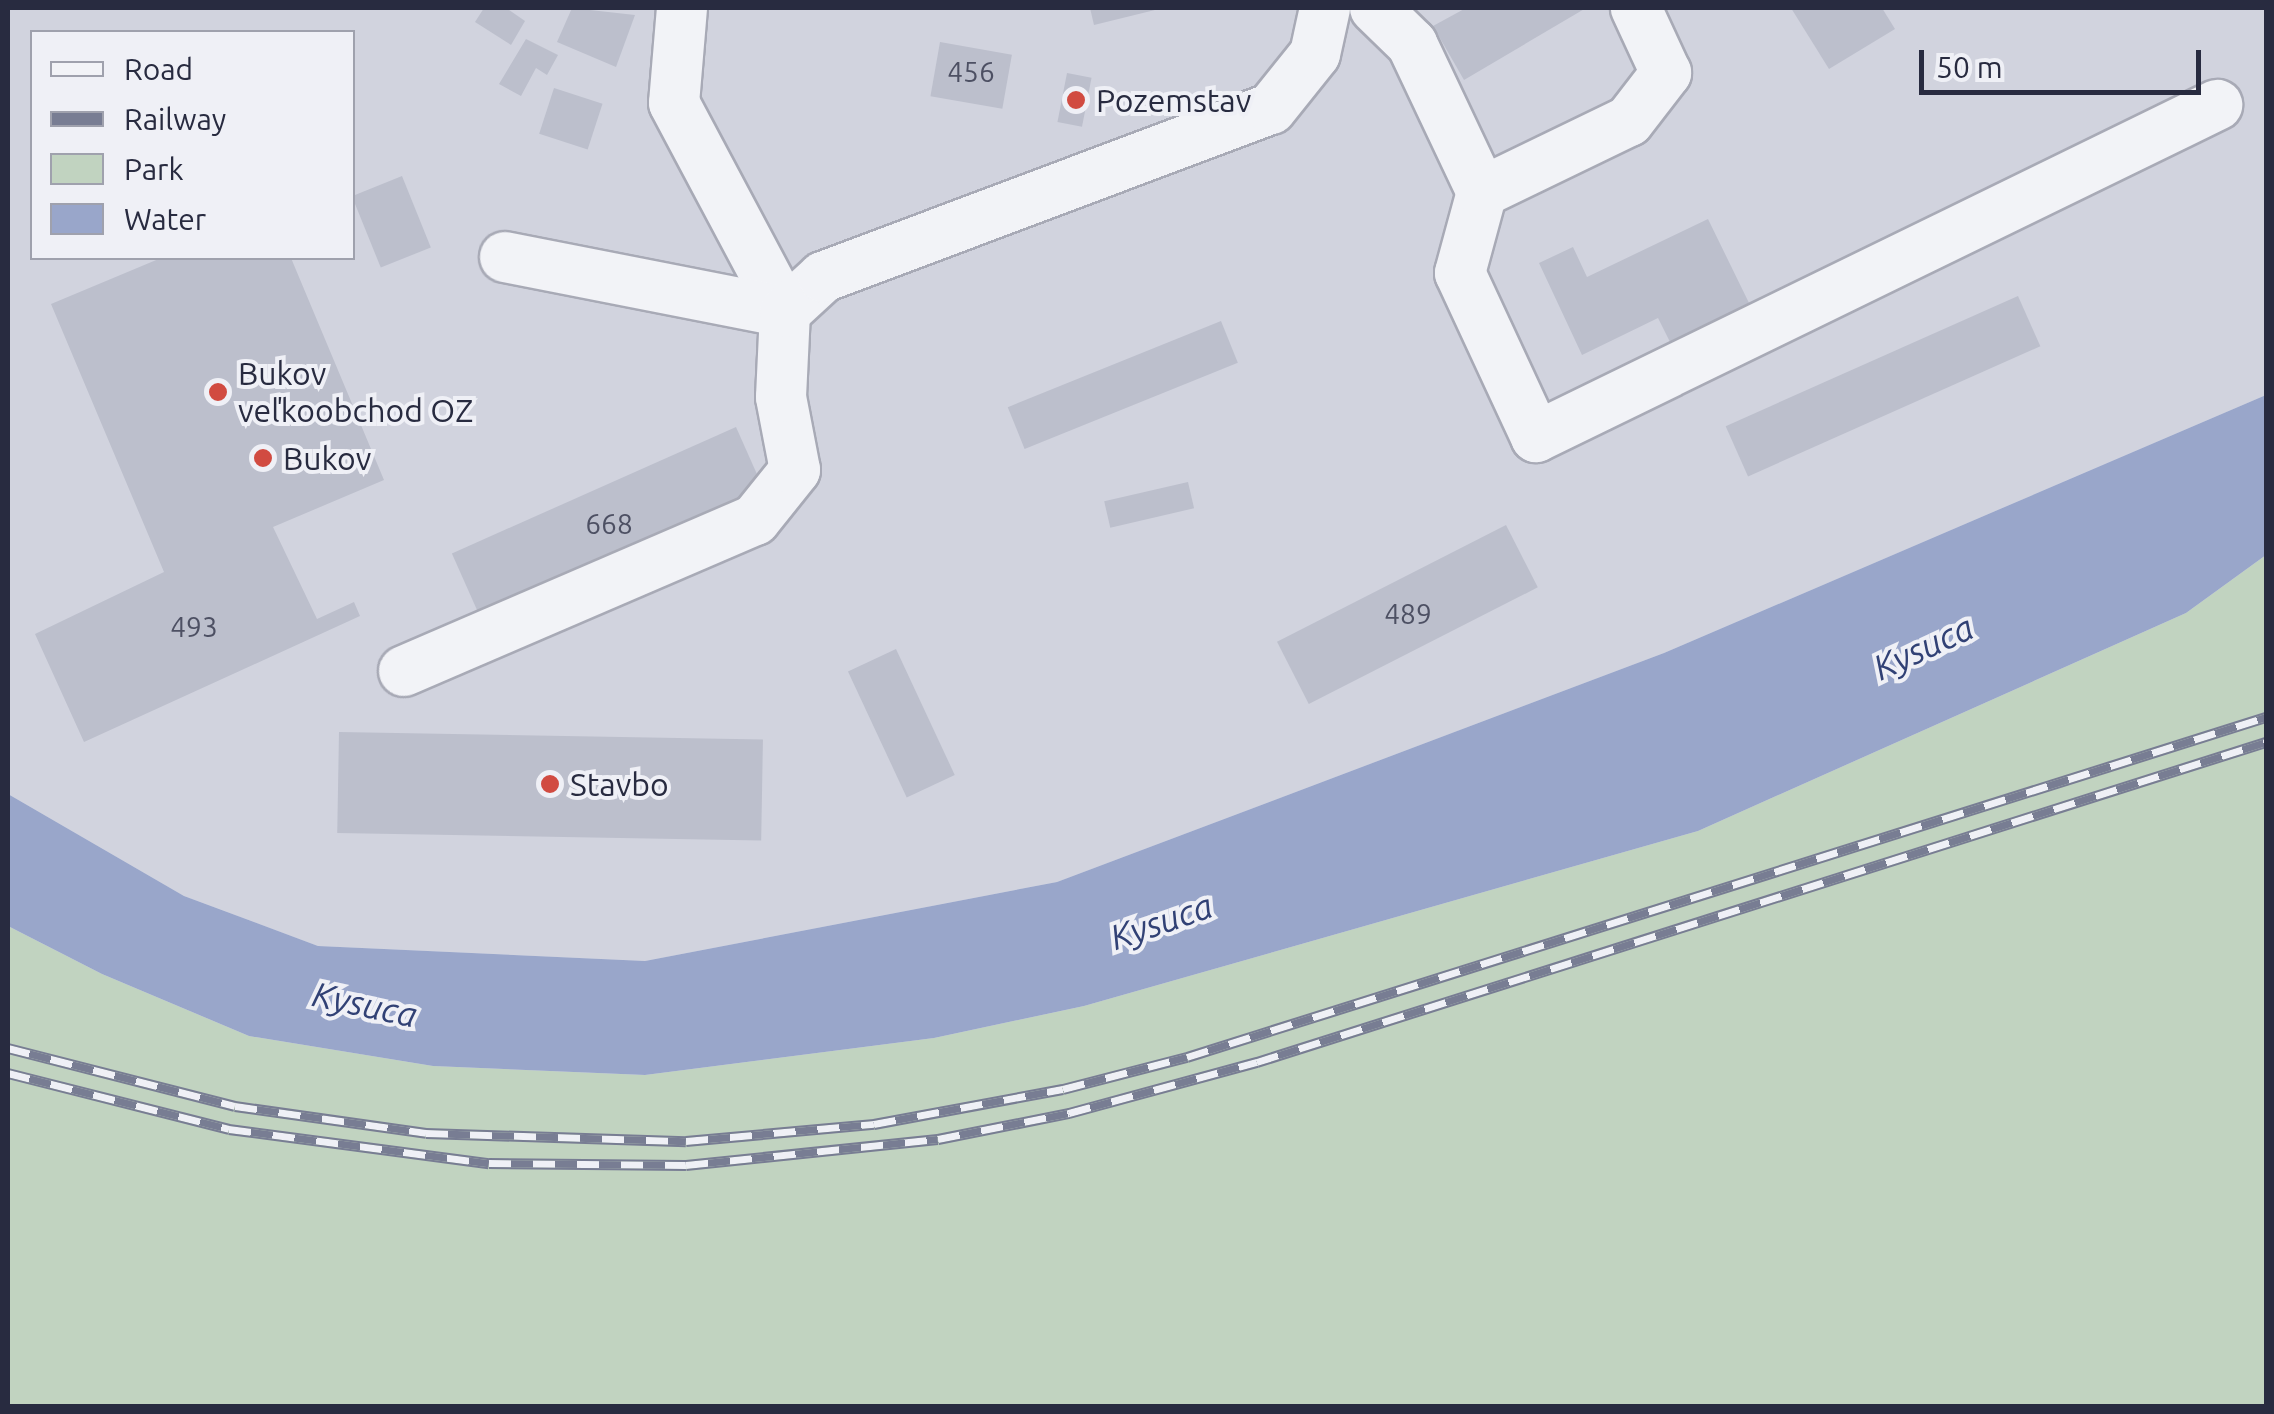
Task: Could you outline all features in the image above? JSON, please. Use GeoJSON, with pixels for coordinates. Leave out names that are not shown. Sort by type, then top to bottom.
{"type":"FeatureCollection","features":[{"type":"Feature","properties":{"kind":"street"},"geometry":{"type":"LineString","coordinates":[[404,671],[755,520],[795,470],[780,397],[785,312],[674,103],[682,8]]}},
{"type":"Feature","properties":{"kind":"street"},"geometry":{"type":"LineString","coordinates":[[785,312],[824,277],[1271,109],[1316,54],[1325,8]]}},
{"type":"Feature","properties":{"kind":"street"},"geometry":{"type":"LineString","coordinates":[[1375,8],[1412,44],[1482,192],[1460,273],[1536,437],[2216,105]]}},
{"type":"Feature","properties":{"kind":"street"},"geometry":{"type":"LineString","coordinates":[[1482,192],[1628,121],[1666,74],[1636,8]]}},
{"type":"Feature","properties":{"kind":"street"},"geometry":{"type":"LineString","coordinates":[[504,257],[785,312]]}},
{"type":"Feature","properties":{"kind":"shaded area"},"geometry":{"type":"Polygon","coordinates":[[[8,8],[2266,8],[2266,395],[1664,653],[1057,882],[645,961],[318,946],[184,896],[8,794],[8,8]]]}},
{"type":"Feature","properties":{"kind":"green space"},"geometry":{"type":"Polygon","coordinates":[[[2266,555],[2266,1406],[8,1406],[8,926],[102,974],[249,1036],[433,1066],[645,1075],[934,1038],[1084,1006],[1698,831],[2186,613],[2266,555]]]}},
{"type":"Feature","properties":{"kind":"water","name":"Kysuca"},"geometry":{"type":"Polygon","coordinates":[[[2266,395],[2266,555],[2186,613],[1698,831],[1084,1006],[934,1038],[645,1075],[433,1066],[249,1036],[102,974],[8,926],[8,794],[184,896],[318,946],[645,961],[1057,882],[1664,653],[2266,395]]]}},
{"type":"Feature","properties":{"kind":"building"},"geometry":{"type":"Polygon","coordinates":[[[484,8],[506,8],[525,21],[511,45],[475,22],[484,8]]]}},
{"type":"Feature","properties":{"kind":"building"},"geometry":{"type":"Polygon","coordinates":[[[572,8],[635,15],[616,67],[557,42],[572,8]]]}},
{"type":"Feature","properties":{"kind":"building"},"geometry":{"type":"Polygon","coordinates":[[[1090,8],[1159,8],[1159,9],[1094,25],[1090,8]]]}},
{"type":"Feature","properties":{"kind":"building"},"geometry":{"type":"Polygon","coordinates":[[[1466,8],[1586,8],[1464,80],[1433,26],[1466,8]]]}},
{"type":"Feature","properties":{"kind":"building"},"geometry":{"type":"Polygon","coordinates":[[[1791,8],[1882,8],[1895,29],[1829,69],[1791,8]]]}},
{"type":"Feature","properties":{"kind":"building"},"geometry":{"type":"Polygon","coordinates":[[[526,39],[558,55],[547,75],[536,68],[521,96],[499,84],[526,39]]]}},
{"type":"Feature","properties":{"kind":"building"},"geometry":{"type":"Polygon","coordinates":[[[940,42],[1012,55],[1002,109],[930,96],[940,42]]]}},
{"type":"Feature","properties":{"kind":"building","name":"Pozemstav"},"geometry":{"type":"Polygon","coordinates":[[[1067,73],[1092,78],[1082,127],[1057,122],[1067,73]]]}},
{"type":"Feature","properties":{"kind":"building"},"geometry":{"type":"Polygon","coordinates":[[[554,88],[603,104],[588,149],[539,134],[554,88]]]}},
{"type":"Feature","properties":{"kind":"building"},"geometry":{"type":"Polygon","coordinates":[[[402,176],[431,247],[381,268],[355,195],[402,176]]]}},
{"type":"Feature","properties":{"kind":"building"},"geometry":{"type":"Polygon","coordinates":[[[1708,219],[1750,305],[1670,342],[1658,318],[1582,355],[1539,263],[1573,247],[1587,277],[1708,219]]]}},
{"type":"Feature","properties":{"kind":"building","name":"Bukov veľkoobchod OZ"},"geometry":{"type":"Polygon","coordinates":[[[156,260],[292,260],[384,480],[273,527],[317,619],[354,602],[360,616],[84,742],[35,634],[164,572],[51,304],[156,260]]]}},
{"type":"Feature","properties":{"kind":"building"},"geometry":{"type":"Polygon","coordinates":[[[2018,296],[2040,346],[1748,476],[1726,426],[2018,296]]]}},
{"type":"Feature","properties":{"kind":"building"},"geometry":{"type":"Polygon","coordinates":[[[1221,321],[1238,363],[1025,449],[1008,407],[1221,321]]]}},
{"type":"Feature","properties":{"kind":"building"},"geometry":{"type":"Polygon","coordinates":[[[736,427],[764,491],[480,617],[452,553],[736,427]]]}},
{"type":"Feature","properties":{"kind":"building"},"geometry":{"type":"Polygon","coordinates":[[[1188,482],[1194,508],[1110,528],[1104,501],[1188,482]]]}},
{"type":"Feature","properties":{"kind":"building"},"geometry":{"type":"Polygon","coordinates":[[[1506,525],[1538,587],[1309,704],[1277,642],[1506,525]]]}},
{"type":"Feature","properties":{"kind":"building"},"geometry":{"type":"Polygon","coordinates":[[[896,649],[955,775],[907,797],[848,671],[896,649]]]}},
{"type":"Feature","properties":{"kind":"building","name":"Stavbo"},"geometry":{"type":"Polygon","coordinates":[[[339,732],[763,739],[761,840],[337,833],[339,732]]]}},
{"type":"Feature","properties":{"kind":"railway"},"geometry":{"type":"LineString","coordinates":[[8,1048],[235,1106],[426,1133],[686,1141],[874,1124],[1063,1089],[1187,1057],[2266,717]]}},
{"type":"Feature","properties":{"kind":"railway"},"geometry":{"type":"LineString","coordinates":[[8,1073],[229,1129],[489,1163],[686,1165],[938,1139],[1069,1113],[1257,1062],[2266,742]]}},
{"type":"Feature","properties":{"kind":"place","name":"Pozemstav"},"geometry":{"type":"Point","coordinates":[1076,100]}},
{"type":"Feature","properties":{"kind":"place","name":"Bukov veľkoobchod OZ"},"geometry":{"type":"Point","coordinates":[218,392]}},
{"type":"Feature","properties":{"kind":"place","name":"Bukov"},"geometry":{"type":"Point","coordinates":[263,458]}},
{"type":"Feature","properties":{"kind":"place","name":"Stavbo"},"geometry":{"type":"Point","coordinates":[550,784]}}]}
